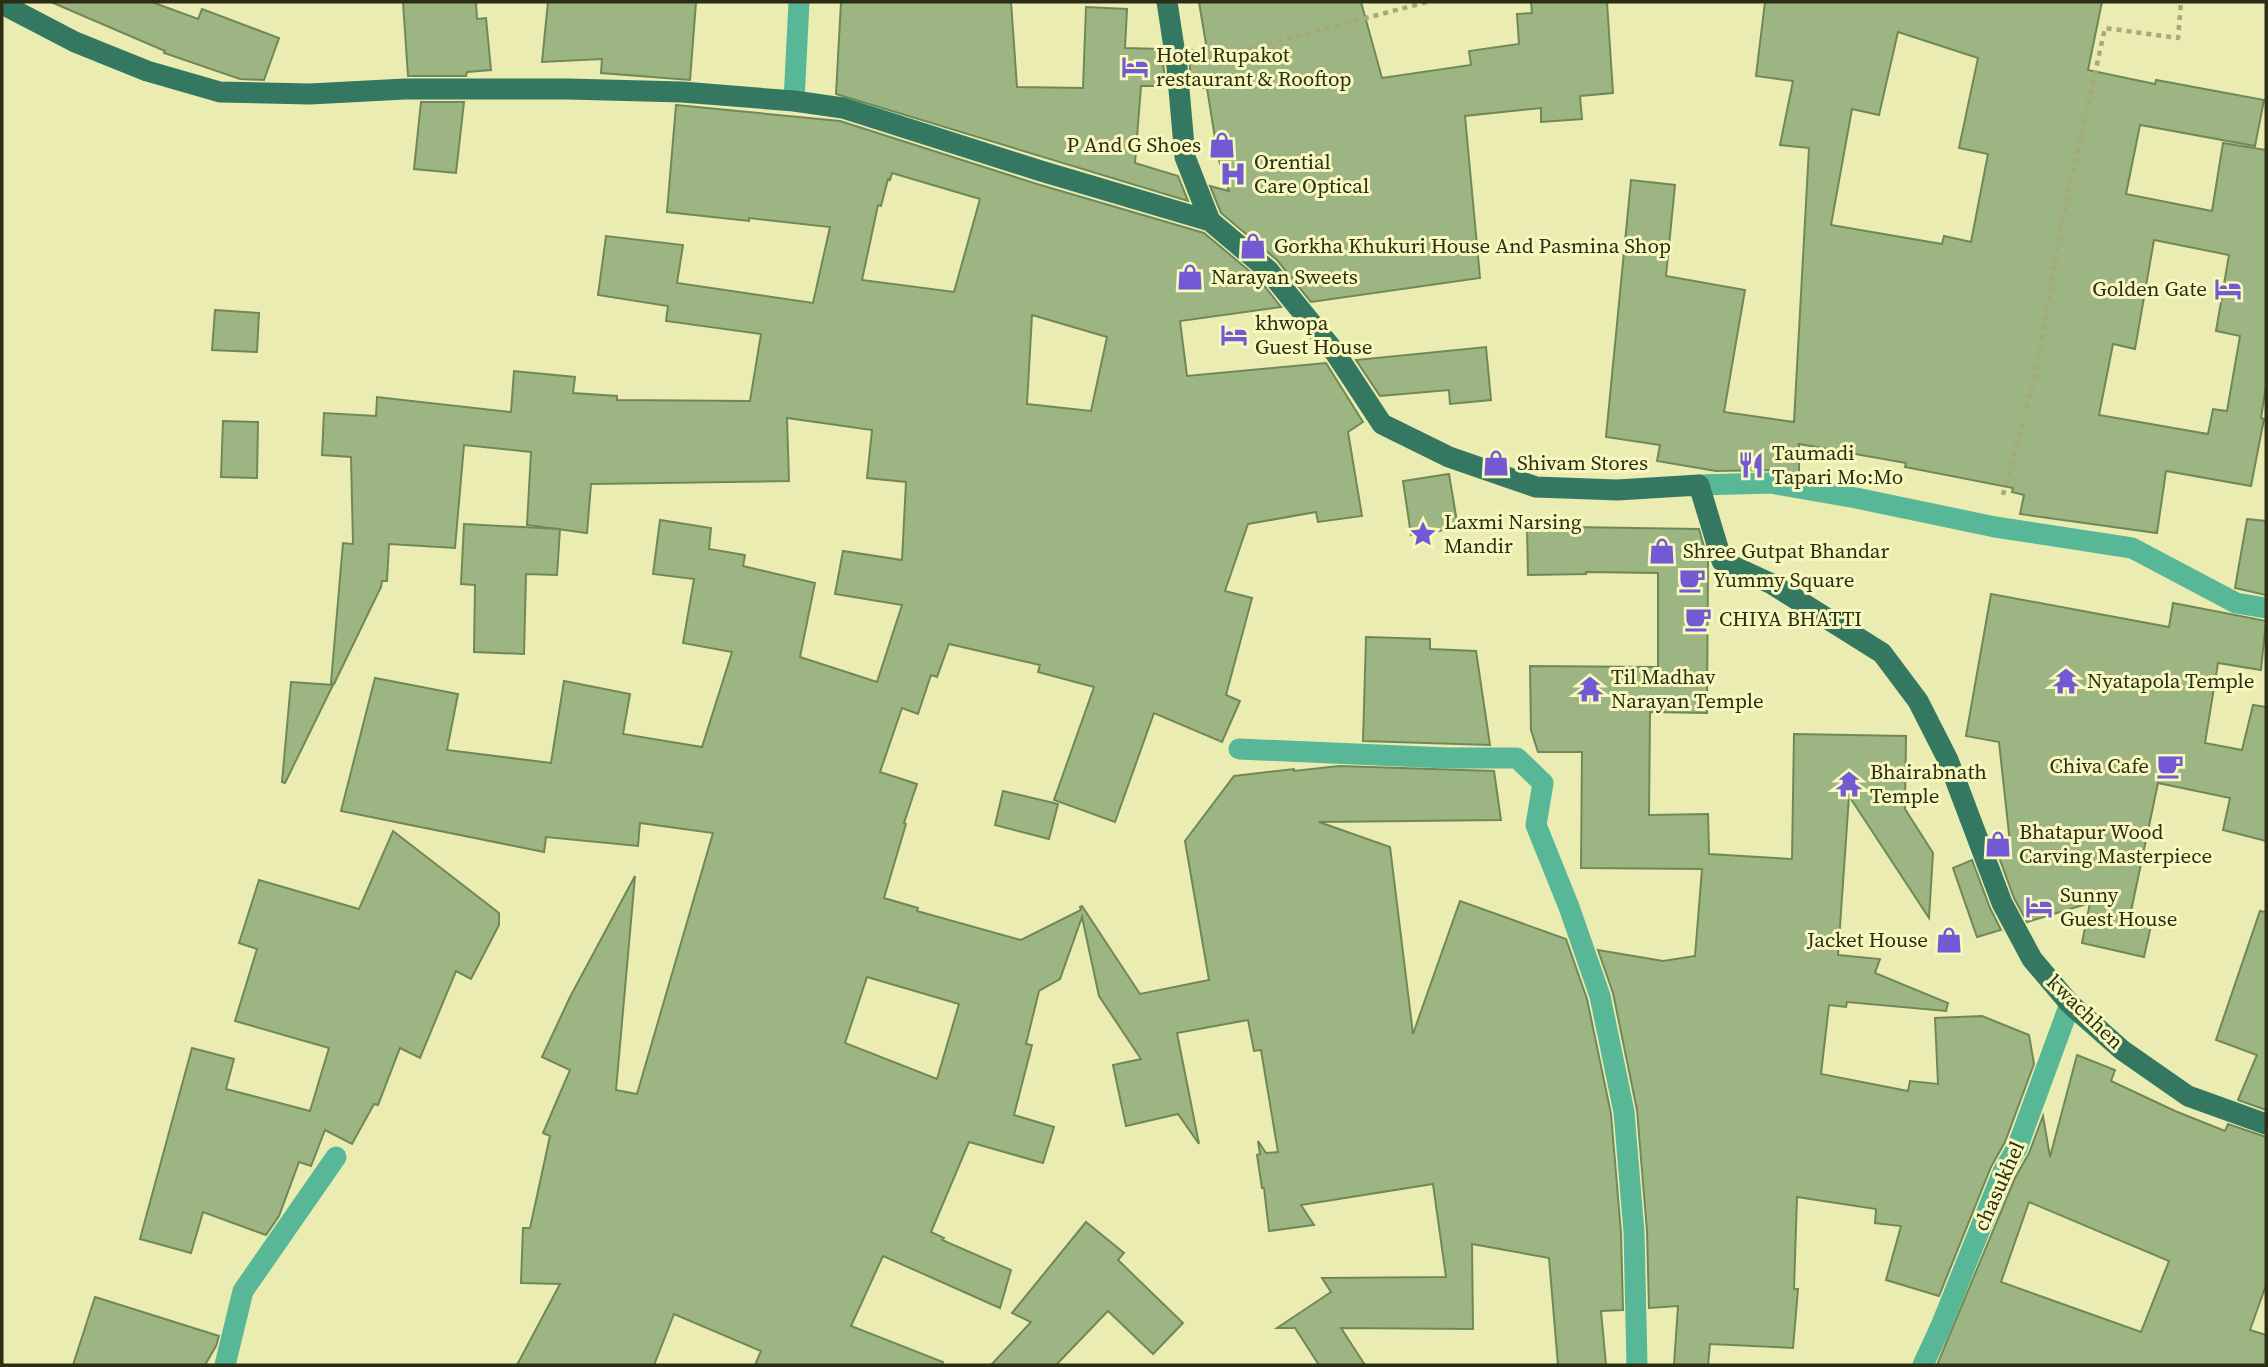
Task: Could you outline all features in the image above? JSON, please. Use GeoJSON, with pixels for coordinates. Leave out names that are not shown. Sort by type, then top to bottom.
{"type":"FeatureCollection","features":[{"type":"Feature","properties":{"kind":"main road"},"geometry":{"type":"LineString","coordinates":[[1167,2],[1177,67],[1185,157],[1210,221]]}},
{"type":"Feature","properties":{"kind":"main road"},"geometry":{"type":"LineString","coordinates":[[2,5],[75,42],[147,71],[220,92],[310,94],[405,89],[568,89],[682,92],[794,101],[843,108],[1210,221],[1268,270],[1334,351],[1382,425],[1449,457],[1536,488],[1617,491],[1699,485]]}},
{"type":"Feature","properties":{"kind":"main road","name":"kwachhen"},"geometry":{"type":"LineString","coordinates":[[1699,485],[1722,561],[1772,584],[1882,653],[1918,701],[1948,760],[2001,903],[2032,960],[2070,1004],[2122,1050],[2188,1096],[2266,1124]]}},
{"type":"Feature","properties":{"kind":"street"},"geometry":{"type":"LineString","coordinates":[[794,101],[799,2]]}},
{"type":"Feature","properties":{"kind":"street"},"geometry":{"type":"LineString","coordinates":[[1699,485],[1770,483],[1995,527],[2132,548],[2236,603],[2266,608]]}},
{"type":"Feature","properties":{"kind":"street"},"geometry":{"type":"LineString","coordinates":[[1239,749],[1447,758],[1517,758],[1543,783],[1536,825],[1569,907],[1600,996],[1624,1112],[1634,1232],[1637,1365]]}},
{"type":"Feature","properties":{"kind":"street","name":"chasukhel"},"geometry":{"type":"LineString","coordinates":[[1923,1365],[2003,1172],[2017,1148],[2070,1004]]}},
{"type":"Feature","properties":{"kind":"street"},"geometry":{"type":"LineString","coordinates":[[225,1365],[243,1291],[336,1157]]}},
{"type":"Feature","properties":{"kind":"path"},"geometry":{"type":"LineString","coordinates":[[1177,67],[1427,2]]}},
{"type":"Feature","properties":{"kind":"path"},"geometry":{"type":"LineString","coordinates":[[1995,527],[2037,368],[2060,231],[2105,28],[2178,38],[2181,2]]}},
{"type":"Feature","properties":{"kind":"building"},"geometry":{"type":"Polygon","coordinates":[[[51,2],[152,2],[198,19],[202,9],[279,38],[264,80],[240,79],[164,53],[165,51],[51,2]]]}},
{"type":"Feature","properties":{"kind":"building"},"geometry":{"type":"Polygon","coordinates":[[[403,2],[476,2],[477,19],[486,18],[491,70],[467,72],[466,76],[408,76],[403,2]]]}},
{"type":"Feature","properties":{"kind":"building"},"geometry":{"type":"Polygon","coordinates":[[[548,2],[696,2],[690,80],[601,73],[602,59],[542,62],[548,2]]]}},
{"type":"Feature","properties":{"kind":"building"},"geometry":{"type":"Polygon","coordinates":[[[841,2],[1011,2],[1017,87],[1083,88],[1086,7],[1127,9],[1125,48],[1161,49],[1166,86],[1141,86],[1135,163],[1178,176],[1188,201],[836,94],[841,2]]]}},
{"type":"Feature","properties":{"kind":"building"},"geometry":{"type":"Polygon","coordinates":[[[1199,2],[1361,2],[1382,78],[1471,65],[1469,51],[1519,44],[1517,14],[1532,13],[1531,2],[1607,2],[1613,93],[1580,96],[1582,119],[1541,122],[1541,108],[1465,116],[1480,278],[1311,302],[1277,260],[1221,213],[1210,186],[1229,191],[1218,157],[1207,88],[1192,87],[1188,50],[1207,50],[1199,2]]]}},
{"type":"Feature","properties":{"kind":"building"},"geometry":{"type":"Polygon","coordinates":[[[1765,2],[2102,2],[2088,70],[2155,84],[2156,80],[2264,100],[2255,146],[2140,125],[2126,194],[2212,211],[2223,143],[2266,150],[2266,386],[2261,418],[2264,419],[2251,486],[2166,471],[2157,533],[2020,514],[2024,495],[2012,492],[2013,488],[1905,467],[1906,463],[1799,444],[1799,475],[1770,470],[1716,471],[1657,461],[1660,445],[1606,437],[1631,180],[1675,185],[1666,276],[1745,290],[1724,412],[1794,422],[1809,148],[1780,145],[1793,81],[1756,76],[1765,2]],[[1898,32],[1879,115],[1852,109],[1831,225],[1942,244],[1944,236],[1971,242],[1988,154],[1959,148],[1978,58],[1898,32]],[[2154,240],[2135,349],[2113,344],[2099,415],[2208,434],[2213,409],[2227,411],[2240,336],[2216,331],[2229,255],[2154,240]]]}},
{"type":"Feature","properties":{"kind":"building"},"geometry":{"type":"Polygon","coordinates":[[[421,102],[464,102],[456,173],[414,169],[421,102]]]}},
{"type":"Feature","properties":{"kind":"building"},"geometry":{"type":"Polygon","coordinates":[[[676,105],[840,121],[1037,184],[1204,233],[1259,279],[1281,307],[1180,321],[1187,376],[1326,363],[1363,422],[1348,432],[1362,516],[1318,522],[1316,512],[1248,524],[1225,591],[1252,598],[1226,695],[1240,701],[1222,742],[1154,713],[1115,822],[1054,800],[1094,687],[1038,672],[1040,665],[949,644],[937,677],[931,675],[918,714],[902,708],[880,772],[917,784],[884,898],[918,908],[917,911],[1021,940],[1081,910],[1082,906],[1140,994],[1209,980],[1185,841],[1234,776],[1339,766],[1494,771],[1501,820],[1319,822],[1390,847],[1413,1034],[1460,901],[1566,939],[1587,999],[1611,1114],[1621,1233],[1623,1310],[1601,1311],[1606,1365],[1558,1365],[1549,1258],[1472,1244],[1473,1329],[1341,1328],[1365,1365],[1319,1365],[1295,1328],[1277,1328],[1331,1292],[1322,1278],[1446,1277],[1433,1184],[1301,1205],[1314,1225],[1269,1231],[1257,1155],[1260,1154],[1258,1141],[1266,1153],[1278,1152],[1261,1050],[1254,1051],[1248,1020],[1177,1033],[1199,1144],[1178,1114],[1126,1126],[1113,1065],[1141,1059],[1099,996],[1082,917],[1060,979],[1039,991],[1026,1044],[1032,1045],[1014,1115],[1054,1127],[1043,1163],[969,1142],[931,1232],[944,1238],[942,1240],[1011,1270],[1000,1308],[883,1256],[851,1326],[943,1362],[942,1365],[755,1365],[761,1351],[674,1314],[654,1365],[517,1365],[560,1284],[521,1283],[523,1228],[530,1228],[550,1136],[543,1133],[570,1070],[542,1057],[570,997],[635,876],[616,1090],[637,1094],[713,833],[640,823],[638,846],[546,837],[544,852],[341,811],[375,678],[458,694],[447,750],[551,763],[564,681],[630,694],[623,734],[702,747],[732,652],[683,643],[694,579],[653,574],[660,520],[711,528],[709,549],[745,555],[743,566],[815,583],[800,657],[877,682],[902,605],[835,594],[843,551],[902,560],[906,482],[867,478],[872,430],[787,418],[789,481],[591,484],[587,533],[527,525],[531,452],[464,445],[455,548],[389,544],[387,581],[382,581],[334,684],[331,683],[343,543],[353,544],[351,457],[322,455],[324,413],[376,416],[377,397],[511,412],[514,371],[575,377],[573,393],[617,396],[617,400],[750,401],[761,334],[666,321],[668,306],[598,295],[606,236],[683,245],[677,283],[813,303],[830,227],[667,212],[676,105]],[[892,173],[881,206],[878,205],[862,280],[954,292],[980,199],[892,173]],[[1032,315],[1027,404],[1091,411],[1107,337],[1032,315]],[[867,977],[845,1043],[937,1079],[959,1004],[867,977]]]}},
{"type":"Feature","properties":{"kind":"building"},"geometry":{"type":"Polygon","coordinates":[[[215,310],[259,313],[257,352],[212,350],[215,310]]]}},
{"type":"Feature","properties":{"kind":"building"},"geometry":{"type":"Polygon","coordinates":[[[1486,347],[1491,400],[1450,404],[1449,390],[1380,396],[1356,360],[1486,347]]]}},
{"type":"Feature","properties":{"kind":"building"},"geometry":{"type":"Polygon","coordinates":[[[223,421],[258,422],[257,478],[221,477],[223,421]]]}},
{"type":"Feature","properties":{"kind":"building"},"geometry":{"type":"Polygon","coordinates":[[[1449,474],[1458,528],[1411,535],[1403,481],[1449,474]]]}},
{"type":"Feature","properties":{"kind":"building"},"geometry":{"type":"Polygon","coordinates":[[[2247,519],[2266,521],[2266,595],[2235,588],[2247,519]]]}},
{"type":"Feature","properties":{"kind":"building"},"geometry":{"type":"Polygon","coordinates":[[[464,524],[560,529],[557,575],[526,574],[524,654],[474,652],[475,585],[461,584],[464,524]]]}},
{"type":"Feature","properties":{"kind":"building"},"geometry":{"type":"Polygon","coordinates":[[[1527,528],[1699,529],[1708,561],[1707,713],[1650,712],[1649,815],[1708,814],[1709,854],[1792,859],[1794,734],[1906,736],[1905,809],[1933,853],[1929,918],[1849,796],[1838,955],[1880,959],[1875,973],[1948,1003],[1946,1011],[1847,1002],[1846,1007],[1829,1005],[1821,1074],[1908,1091],[1910,1081],[1938,1084],[1935,1018],[1982,1016],[2029,1035],[2034,1064],[2005,1142],[1991,1167],[1939,1296],[1886,1280],[1901,1226],[1875,1223],[1876,1209],[1797,1197],[1794,1289],[1798,1289],[1793,1348],[1710,1344],[1708,1365],[1674,1365],[1678,1306],[1649,1308],[1647,1231],[1637,1110],[1613,993],[1598,950],[1663,961],[1695,956],[1702,869],[1581,868],[1582,752],[1538,752],[1531,730],[1530,666],[1658,667],[1658,573],[1586,572],[1528,575],[1527,528]]]}},
{"type":"Feature","properties":{"kind":"building"},"geometry":{"type":"Polygon","coordinates":[[[1991,594],[2169,627],[2173,603],[2266,621],[2261,670],[2218,663],[2205,743],[2242,750],[2253,705],[2266,707],[2266,841],[2223,830],[2230,798],[2158,783],[2130,916],[2152,921],[2144,957],[2082,943],[2090,903],[2027,922],[2014,898],[1996,849],[2010,843],[1999,742],[1966,736],[1991,594]]]}},
{"type":"Feature","properties":{"kind":"building"},"geometry":{"type":"Polygon","coordinates":[[[1366,637],[1430,639],[1430,649],[1476,651],[1490,745],[1363,741],[1366,637]]]}},
{"type":"Feature","properties":{"kind":"building"},"geometry":{"type":"Polygon","coordinates":[[[291,682],[333,685],[285,783],[282,782],[291,682]]]}},
{"type":"Feature","properties":{"kind":"building"},"geometry":{"type":"Polygon","coordinates":[[[1003,791],[1058,804],[1049,839],[995,825],[1003,791]]]}},
{"type":"Feature","properties":{"kind":"building"},"geometry":{"type":"Polygon","coordinates":[[[393,831],[499,913],[499,925],[471,979],[456,971],[420,1058],[400,1048],[378,1105],[374,1104],[352,1144],[325,1130],[311,1166],[299,1162],[279,1216],[266,1235],[203,1212],[191,1253],[140,1239],[192,1048],[234,1059],[226,1089],[310,1111],[329,1048],[235,1021],[257,949],[239,943],[259,880],[359,909],[393,831]]]}},
{"type":"Feature","properties":{"kind":"building"},"geometry":{"type":"Polygon","coordinates":[[[1972,860],[2001,930],[1977,937],[1953,868],[1972,860]]]}},
{"type":"Feature","properties":{"kind":"building"},"geometry":{"type":"Polygon","coordinates":[[[2260,911],[2266,912],[2266,1110],[2238,1100],[2257,1055],[2216,1040],[2260,911]]]}},
{"type":"Feature","properties":{"kind":"building"},"geometry":{"type":"Polygon","coordinates":[[[2077,1055],[2115,1070],[2111,1081],[2175,1111],[2225,1131],[2228,1124],[2266,1137],[2266,1285],[2250,1330],[2266,1335],[2266,1365],[1937,1365],[2043,1116],[2050,1157],[2077,1055]],[[2029,1202],[2001,1282],[2141,1332],[2169,1261],[2029,1202]]]}},
{"type":"Feature","properties":{"kind":"building"},"geometry":{"type":"Polygon","coordinates":[[[1086,1222],[1124,1253],[1118,1260],[1183,1323],[1153,1354],[1108,1311],[1056,1365],[991,1365],[1031,1322],[1012,1313],[1086,1222]]]}},
{"type":"Feature","properties":{"kind":"building"},"geometry":{"type":"Polygon","coordinates":[[[95,1297],[219,1336],[216,1346],[205,1365],[73,1365],[95,1297]]]}},
{"type":"Feature","properties":{"kind":"place","name":"Hotel Rupakot restaurant & Rooftop"},"geometry":{"type":"Point","coordinates":[1135,67]}},
{"type":"Feature","properties":{"kind":"place","name":"P And G Shoes"},"geometry":{"type":"Point","coordinates":[1222,145]}},
{"type":"Feature","properties":{"kind":"place","name":"Orential Care Optical"},"geometry":{"type":"Point","coordinates":[1233,174]}},
{"type":"Feature","properties":{"kind":"place","name":"Gorkha Khukuri House And Pasmina Shop"},"geometry":{"type":"Point","coordinates":[1253,246]}},
{"type":"Feature","properties":{"kind":"place","name":"Narayan Sweets"},"geometry":{"type":"Point","coordinates":[1190,277]}},
{"type":"Feature","properties":{"kind":"place","name":"Golden Gate"},"geometry":{"type":"Point","coordinates":[2228,289]}},
{"type":"Feature","properties":{"kind":"place","name":"khwopa Guest House"},"geometry":{"type":"Point","coordinates":[1234,335]}},
{"type":"Feature","properties":{"kind":"place","name":"Shivam Stores"},"geometry":{"type":"Point","coordinates":[1496,463]}},
{"type":"Feature","properties":{"kind":"place","name":"Taumadi Tapari Mo:Mo"},"geometry":{"type":"Point","coordinates":[1751,465]}},
{"type":"Feature","properties":{"kind":"place","name":"Laxmi Narsing Mandir"},"geometry":{"type":"Point","coordinates":[1423,534]}},
{"type":"Feature","properties":{"kind":"place","name":"Shree Gutpat Bhandar"},"geometry":{"type":"Point","coordinates":[1662,551]}},
{"type":"Feature","properties":{"kind":"place","name":"Yummy Square"},"geometry":{"type":"Point","coordinates":[1692,580]}},
{"type":"Feature","properties":{"kind":"place","name":"CHIYA BHATTI"},"geometry":{"type":"Point","coordinates":[1698,619]}},
{"type":"Feature","properties":{"kind":"place","name":"Nyatapola Temple"},"geometry":{"type":"Point","coordinates":[2066,681]}},
{"type":"Feature","properties":{"kind":"place","name":"Til Madhav Narayan Temple"},"geometry":{"type":"Point","coordinates":[1590,689]}},
{"type":"Feature","properties":{"kind":"place","name":"Chiva Cafe"},"geometry":{"type":"Point","coordinates":[2170,766]}},
{"type":"Feature","properties":{"kind":"place","name":"Bhairabnath Temple"},"geometry":{"type":"Point","coordinates":[1849,784]}},
{"type":"Feature","properties":{"kind":"place","name":"Bhatapur Wood Carving Masterpiece"},"geometry":{"type":"Point","coordinates":[1998,844]}},
{"type":"Feature","properties":{"kind":"place","name":"Sunny Guest House"},"geometry":{"type":"Point","coordinates":[2039,907]}},
{"type":"Feature","properties":{"kind":"place","name":"Jacket House"},"geometry":{"type":"Point","coordinates":[1949,940]}}]}
